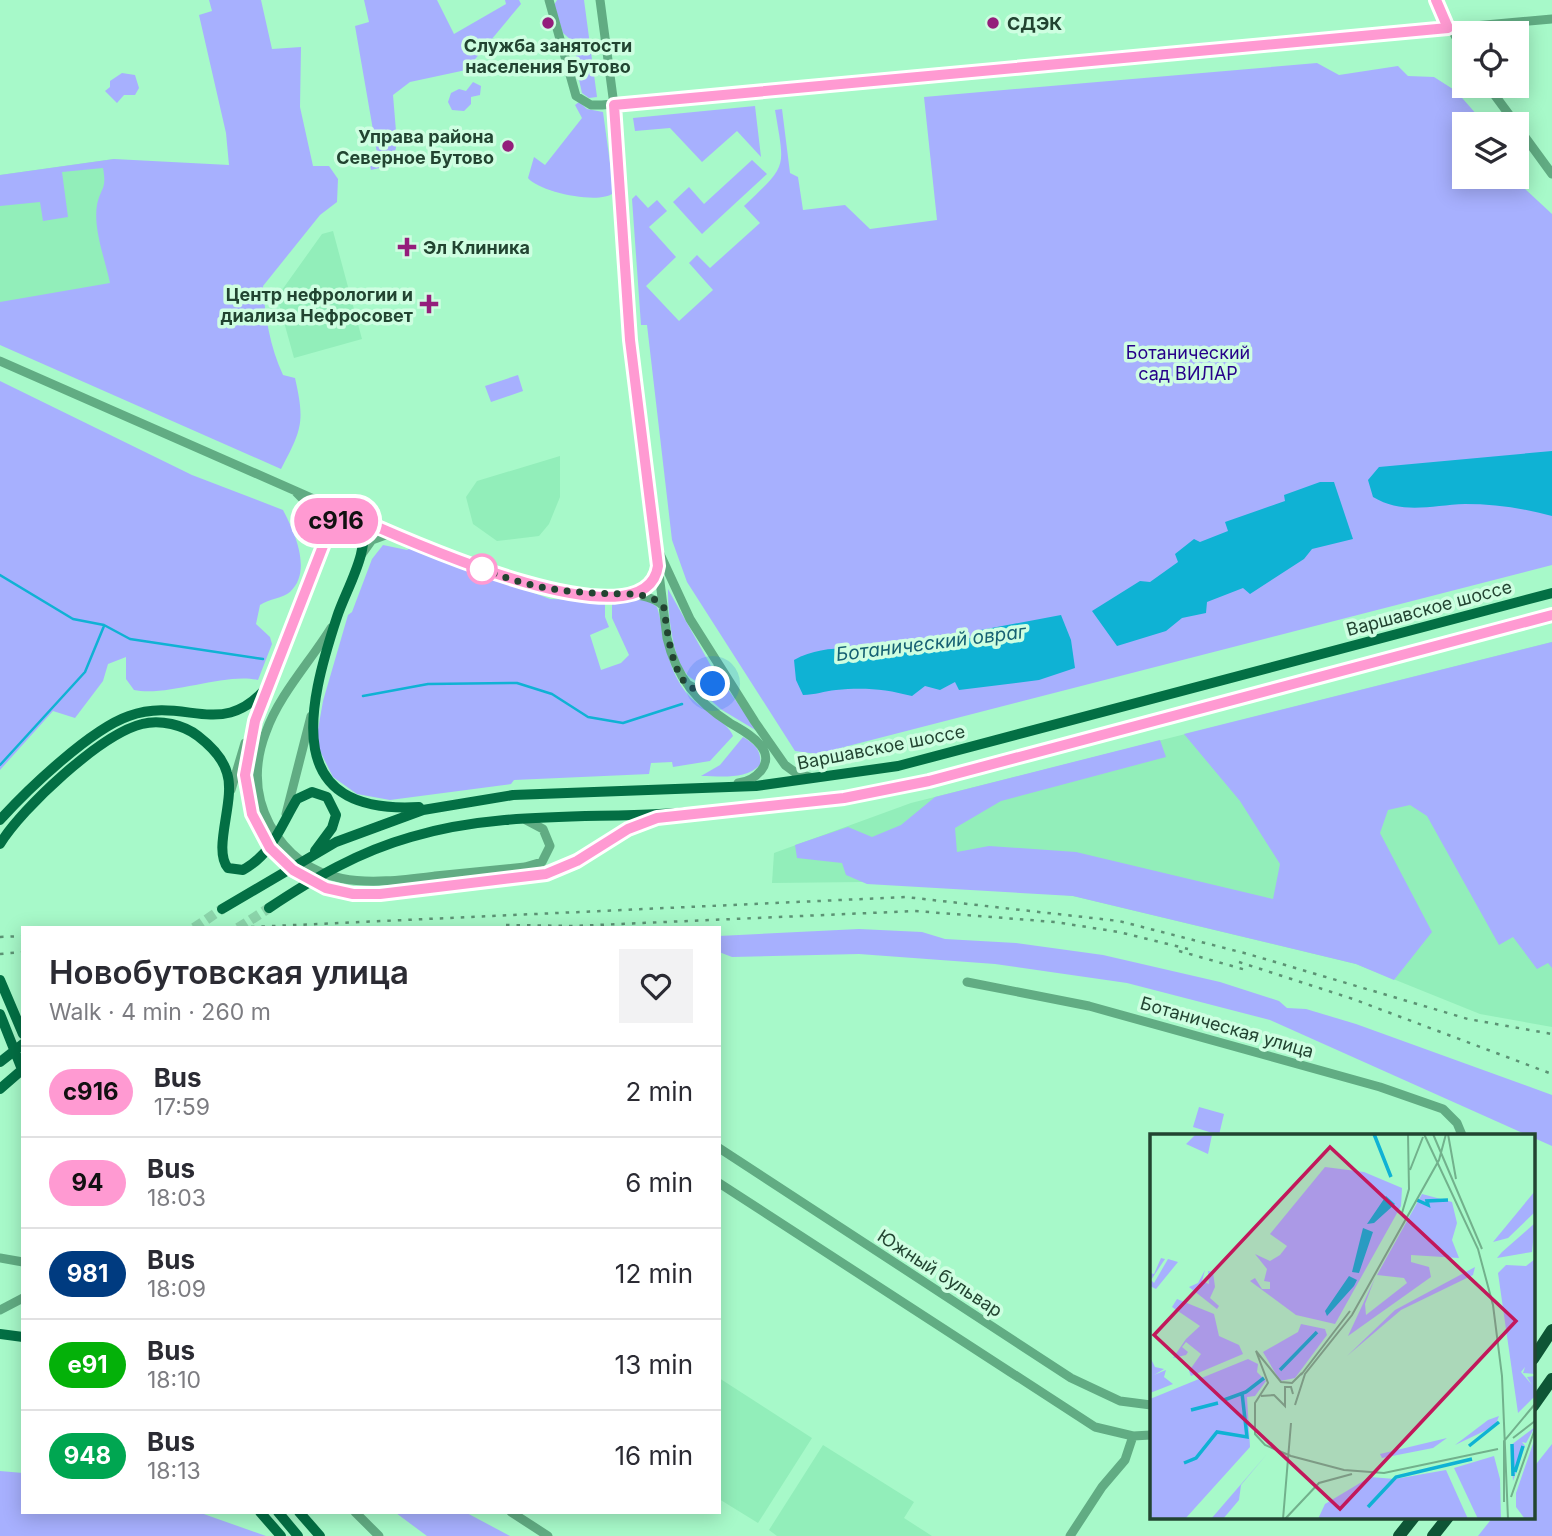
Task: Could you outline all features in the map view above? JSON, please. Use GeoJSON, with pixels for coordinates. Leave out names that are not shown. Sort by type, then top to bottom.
{"type":"FeatureCollection","features":[{"type":"Feature","properties":{"kind":"highway"},"geometry":{"type":"LineString","coordinates":[[1534,1358],[1552,1331]]}},
{"type":"Feature","properties":{"kind":"highway"},"geometry":{"type":"LineString","coordinates":[[1534,1405],[1552,1379]]}},
{"type":"Feature","properties":{"kind":"highway"},"geometry":{"type":"LineString","coordinates":[[1399,1536],[1413,1518]]}},
{"type":"Feature","properties":{"kind":"highway"},"geometry":{"type":"LineString","coordinates":[[1433,1536],[1447,1518]]}},
{"type":"Feature","properties":{"kind":"main road"},"geometry":{"type":"LineString","coordinates":[[0,820],[114,722],[152,710],[228,714],[245,709],[272,681],[333,524],[348,514],[361,519],[364,536],[358,561],[338,615],[313,709],[315,755],[324,774],[347,796],[367,805],[392,808],[443,806]]}},
{"type":"Feature","properties":{"kind":"main road","name":"Варшавское шоссе"},"geometry":{"type":"LineString","coordinates":[[222,909],[313,854],[381,824],[443,806],[513,795],[703,788],[837,776],[960,751],[1552,593]]}},
{"type":"Feature","properties":{"kind":"main road"},"geometry":{"type":"LineString","coordinates":[[269,908],[336,865],[387,844],[458,825],[521,818],[682,813],[844,798],[929,781],[1552,614]]}},
{"type":"Feature","properties":{"kind":"main road"},"geometry":{"type":"LineString","coordinates":[[0,844],[7,832],[51,787],[100,747],[142,724],[164,723],[192,732],[221,760],[231,792],[222,853],[224,864],[232,870],[243,870],[268,851],[279,836],[296,799],[306,793],[322,794],[331,802],[335,820],[313,854]]}},
{"type":"Feature","properties":{"kind":"main road"},"geometry":{"type":"LineString","coordinates":[[0,980],[21,1029]]}},
{"type":"Feature","properties":{"kind":"main road"},"geometry":{"type":"LineString","coordinates":[[0,1014],[21,1066]]}},
{"type":"Feature","properties":{"kind":"main road"},"geometry":{"type":"LineString","coordinates":[[0,1062],[21,1046]]}},
{"type":"Feature","properties":{"kind":"main road"},"geometry":{"type":"LineString","coordinates":[[0,1088],[21,1072]]}},
{"type":"Feature","properties":{"kind":"main road"},"geometry":{"type":"LineString","coordinates":[[0,1334],[21,1337]]}},
{"type":"Feature","properties":{"kind":"main road"},"geometry":{"type":"LineString","coordinates":[[262,1514],[281,1536]]}},
{"type":"Feature","properties":{"kind":"main road"},"geometry":{"type":"LineString","coordinates":[[280,1514],[298,1536]]}},
{"type":"Feature","properties":{"kind":"main road"},"geometry":{"type":"LineString","coordinates":[[301,1514],[320,1536]]}},
{"type":"Feature","properties":{"kind":"street"},"geometry":{"type":"LineString","coordinates":[[549,0],[576,96],[590,105],[614,105],[1552,19]]}},
{"type":"Feature","properties":{"kind":"street"},"geometry":{"type":"LineString","coordinates":[[600,0],[614,105],[630,340],[652,527],[662,569],[717,664],[785,765],[803,775],[837,776]]}},
{"type":"Feature","properties":{"kind":"street"},"geometry":{"type":"LineString","coordinates":[[1436,0],[1452,34]]}},
{"type":"Feature","properties":{"kind":"street"},"geometry":{"type":"LineString","coordinates":[[1443,0],[1448,28]]}},
{"type":"Feature","properties":{"kind":"street"},"geometry":{"type":"LineString","coordinates":[[1529,142],[1552,174]]}},
{"type":"Feature","properties":{"kind":"street"},"geometry":{"type":"LineString","coordinates":[[0,361],[283,483],[348,514]]}},
{"type":"Feature","properties":{"kind":"street"},"geometry":{"type":"LineString","coordinates":[[283,483],[299,494],[314,518],[320,546],[316,563]]}},
{"type":"Feature","properties":{"kind":"street"},"geometry":{"type":"LineString","coordinates":[[361,519],[540,589],[577,594],[633,594],[658,601],[664,608]]}},
{"type":"Feature","properties":{"kind":"street"},"geometry":{"type":"LineString","coordinates":[[358,561],[372,540],[393,533]]}},
{"type":"Feature","properties":{"kind":"street"},"geometry":{"type":"LineString","coordinates":[[662,569],[661,588],[670,652],[681,676],[690,687],[705,689],[719,676],[717,664]]}},
{"type":"Feature","properties":{"kind":"street"},"geometry":{"type":"LineString","coordinates":[[633,594],[651,585],[662,569]]}},
{"type":"Feature","properties":{"kind":"street"},"geometry":{"type":"LineString","coordinates":[[644,596],[661,588]]}},
{"type":"Feature","properties":{"kind":"street"},"geometry":{"type":"LineString","coordinates":[[338,615],[270,722],[260,749],[257,777],[260,799],[268,821],[280,840],[300,860],[339,879],[387,882],[537,864],[548,855],[548,838],[540,826],[521,818]]}},
{"type":"Feature","properties":{"kind":"street"},"geometry":{"type":"LineString","coordinates":[[681,676],[706,706],[755,740],[765,754],[763,768],[752,779],[703,788]]}},
{"type":"Feature","properties":{"kind":"street"},"geometry":{"type":"LineString","coordinates":[[231,792],[240,757],[272,681]]}},
{"type":"Feature","properties":{"kind":"street"},"geometry":{"type":"LineString","coordinates":[[285,819],[313,709]]}},
{"type":"Feature","properties":{"kind":"street"},"geometry":{"type":"LineString","coordinates":[[255,721],[245,775],[248,801],[257,826],[284,863],[326,888],[353,894],[380,894],[546,874],[577,861],[628,829],[682,813]]}},
{"type":"Feature","properties":{"kind":"street","name":"Ботаническая улица"},"geometry":{"type":"LineString","coordinates":[[967,982],[1089,1006],[1381,1087],[1443,1109],[1457,1123],[1462,1134]]}},
{"type":"Feature","properties":{"kind":"street","name":"Южный бульвар"},"geometry":{"type":"LineString","coordinates":[[721,1150],[1071,1378],[1120,1401],[1150,1405]]}},
{"type":"Feature","properties":{"kind":"street"},"geometry":{"type":"LineString","coordinates":[[721,1184],[1096,1427],[1133,1436],[1150,1436]]}},
{"type":"Feature","properties":{"kind":"street"},"geometry":{"type":"LineString","coordinates":[[0,1258],[21,1262]]}},
{"type":"Feature","properties":{"kind":"street"},"geometry":{"type":"LineString","coordinates":[[0,1310],[21,1299]]}},
{"type":"Feature","properties":{"kind":"street"},"geometry":{"type":"LineString","coordinates":[[1070,1536],[1102,1486],[1124,1462],[1133,1436]]}},
{"type":"Feature","properties":{"kind":"street"},"geometry":{"type":"LineString","coordinates":[[358,1514],[379,1536]]}},
{"type":"Feature","properties":{"kind":"street"},"geometry":{"type":"LineString","coordinates":[[514,1514],[548,1536]]}},
{"type":"Feature","properties":{"kind":"shaded area"},"geometry":{"type":"Polygon","coordinates":[[[114,159],[121,304],[0,328],[0,175],[114,159]]]}},
{"type":"Feature","properties":{"kind":"shaded area"},"geometry":{"type":"Polygon","coordinates":[[[333,231],[362,339],[294,358],[277,297],[322,234],[333,231]]]}},
{"type":"Feature","properties":{"kind":"shaded area"},"geometry":{"type":"Polygon","coordinates":[[[560,456],[560,497],[549,524],[539,536],[497,541],[473,524],[466,497],[477,481],[560,456]]]}},
{"type":"Feature","properties":{"kind":"shaded area"},"geometry":{"type":"Polygon","coordinates":[[[1552,642],[1552,1027],[1480,1014],[1356,964],[1073,896],[952,881],[772,883],[774,853],[911,803],[1552,642]]]}},
{"type":"Feature","properties":{"kind":"shaded area"},"geometry":{"type":"Polygon","coordinates":[[[721,1379],[812,1438],[758,1523],[721,1500],[721,1379]]]}},
{"type":"Feature","properties":{"kind":"shaded area"},"geometry":{"type":"Polygon","coordinates":[[[823,1445],[914,1502],[904,1518],[932,1536],[777,1536],[769,1530],[823,1445]]]}},
{"type":"Feature","properties":{"kind":"green space"},"geometry":{"type":"Polygon","coordinates":[[[209,0],[261,0],[272,49],[301,47],[300,107],[313,166],[329,166],[338,179],[337,202],[320,215],[263,286],[271,342],[283,375],[295,378],[300,405],[300,425],[281,469],[0,345],[0,302],[110,283],[96,214],[104,185],[103,168],[62,172],[68,217],[43,221],[40,202],[0,206],[0,175],[114,159],[229,165],[226,133],[199,15],[212,11],[209,0]]]}},
{"type":"Feature","properties":{"kind":"green space"},"geometry":{"type":"Polygon","coordinates":[[[364,0],[437,0],[454,34],[506,4],[505,0],[519,0],[521,4],[466,70],[410,82],[393,95],[397,143],[392,165],[371,170],[369,160],[377,153],[355,26],[369,22],[364,0]]]}},
{"type":"Feature","properties":{"kind":"green space"},"geometry":{"type":"Polygon","coordinates":[[[557,0],[584,0],[597,97],[589,98],[582,93],[575,62],[578,46],[563,33],[554,5],[557,0]]]}},
{"type":"Feature","properties":{"kind":"green space","name":"Ботанический сад ВИЛАР"},"geometry":{"type":"Polygon","coordinates":[[[1317,63],[1339,75],[1398,66],[1408,76],[1434,77],[1452,88],[1452,98],[1462,98],[1474,112],[1452,112],[1452,189],[1525,189],[1552,214],[1552,565],[817,754],[795,751],[687,582],[672,540],[647,325],[641,325],[632,199],[636,195],[648,208],[657,200],[667,211],[649,227],[676,257],[646,286],[679,321],[713,290],[689,263],[697,255],[710,268],[760,223],[744,206],[769,182],[780,165],[781,144],[775,110],[782,109],[790,173],[798,177],[803,210],[845,205],[870,229],[937,220],[924,97],[1317,63]]]}},
{"type":"Feature","properties":{"kind":"green space"},"geometry":{"type":"Polygon","coordinates":[[[122,73],[135,75],[139,88],[135,95],[124,95],[117,103],[105,91],[110,87],[110,81],[122,73]]]}},
{"type":"Feature","properties":{"kind":"green space"},"geometry":{"type":"Polygon","coordinates":[[[473,82],[481,86],[480,95],[471,97],[471,104],[464,111],[452,110],[448,102],[451,93],[459,89],[466,91],[473,82]]]}},
{"type":"Feature","properties":{"kind":"green space"},"geometry":{"type":"Polygon","coordinates":[[[579,102],[587,109],[603,112],[613,185],[613,193],[606,196],[583,197],[556,192],[528,178],[534,157],[545,165],[582,118],[575,105],[579,102]]]}},
{"type":"Feature","properties":{"kind":"green space"},"geometry":{"type":"Polygon","coordinates":[[[755,106],[761,157],[737,131],[702,162],[670,128],[635,131],[633,118],[755,106]]]}},
{"type":"Feature","properties":{"kind":"green space"},"geometry":{"type":"Polygon","coordinates":[[[752,160],[767,174],[702,234],[673,202],[689,187],[704,204],[752,160]]]}},
{"type":"Feature","properties":{"kind":"green space"},"geometry":{"type":"Polygon","coordinates":[[[518,375],[523,391],[491,402],[485,386],[518,375]]]}},
{"type":"Feature","properties":{"kind":"green space"},"geometry":{"type":"Polygon","coordinates":[[[0,381],[192,475],[283,510],[299,551],[300,573],[290,592],[260,605],[256,624],[270,637],[272,644],[258,680],[230,679],[163,690],[134,690],[126,679],[126,657],[108,664],[103,681],[75,718],[53,711],[0,770],[0,381]]]}},
{"type":"Feature","properties":{"kind":"green space"},"geometry":{"type":"Polygon","coordinates":[[[383,545],[407,550],[412,547],[550,599],[605,601],[605,617],[609,627],[590,635],[601,670],[621,663],[629,655],[612,618],[612,600],[647,601],[657,607],[678,681],[690,697],[725,725],[733,736],[710,761],[673,767],[672,762],[651,763],[649,774],[514,780],[511,784],[390,800],[357,794],[333,777],[317,745],[317,735],[323,701],[348,615],[352,612],[372,559],[383,545]]]}},
{"type":"Feature","properties":{"kind":"green space"},"geometry":{"type":"Polygon","coordinates":[[[668,589],[711,666],[709,676],[702,682],[692,679],[678,658],[671,628],[668,589]]]}},
{"type":"Feature","properties":{"kind":"green space"},"geometry":{"type":"Polygon","coordinates":[[[1552,642],[1552,968],[1548,963],[1537,969],[1513,937],[1499,945],[1427,816],[1410,805],[1388,810],[1380,833],[1432,932],[1394,980],[1356,964],[1073,896],[867,884],[846,875],[842,863],[797,858],[795,845],[848,827],[872,837],[901,825],[935,797],[1160,740],[1166,757],[1001,801],[955,828],[957,852],[989,846],[1076,852],[1273,899],[1280,864],[1240,801],[1184,734],[1552,642]]]}},
{"type":"Feature","properties":{"kind":"green space"},"geometry":{"type":"Polygon","coordinates":[[[720,678],[757,731],[722,710],[701,692],[720,678]]]}},
{"type":"Feature","properties":{"kind":"green space"},"geometry":{"type":"Polygon","coordinates":[[[743,737],[757,748],[760,765],[740,775],[701,776],[720,765],[743,737]]]}},
{"type":"Feature","properties":{"kind":"green space"},"geometry":{"type":"Polygon","coordinates":[[[859,929],[922,932],[945,939],[1016,943],[1103,955],[1220,982],[1279,1001],[1287,1008],[1306,1009],[1356,1024],[1552,1095],[1552,1146],[1534,1138],[1534,1134],[1525,1134],[1270,1020],[1127,983],[995,964],[859,954],[732,957],[721,953],[721,936],[859,929]]]}},
{"type":"Feature","properties":{"kind":"green space"},"geometry":{"type":"Polygon","coordinates":[[[1199,1107],[1224,1114],[1219,1134],[1193,1127],[1199,1107]]]}},
{"type":"Feature","properties":{"kind":"green space"},"geometry":{"type":"Polygon","coordinates":[[[1552,1444],[1552,1536],[1478,1536],[1492,1518],[1534,1518],[1534,1467],[1552,1444]]]}},
{"type":"Feature","properties":{"kind":"green space"},"geometry":{"type":"Polygon","coordinates":[[[0,1471],[21,1473],[21,1514],[204,1514],[266,1536],[0,1536],[0,1471]]]}},
{"type":"Feature","properties":{"kind":"green space"},"geometry":{"type":"Polygon","coordinates":[[[397,1514],[469,1514],[510,1536],[427,1536],[397,1514]]]}},
{"type":"Feature","properties":{"kind":"water"},"geometry":{"type":"Polygon","coordinates":[[[1552,451],[1552,516],[1487,505],[1418,508],[1395,506],[1373,497],[1368,480],[1379,467],[1552,451]]]}},
{"type":"Feature","properties":{"kind":"water"},"geometry":{"type":"Polygon","coordinates":[[[1320,482],[1334,482],[1353,539],[1312,549],[1304,559],[1250,594],[1243,588],[1207,602],[1206,613],[1182,618],[1166,631],[1117,646],[1092,611],[1140,581],[1150,582],[1178,562],[1175,554],[1194,539],[1200,542],[1228,531],[1225,522],[1285,501],[1284,495],[1320,482]]]}},
{"type":"Feature","properties":{"kind":"water"},"geometry":{"type":"Polygon","coordinates":[[[1061,615],[1071,640],[1075,668],[1039,680],[959,690],[955,682],[940,690],[925,686],[912,696],[865,689],[803,695],[796,680],[794,660],[821,650],[942,643],[956,635],[970,638],[981,630],[1061,615]]]}},
{"type":"Feature","properties":{"kind":"waterway","name":"Ботанический овраг"},"geometry":{"type":"LineString","coordinates":[[0,575],[73,619],[104,625],[130,639],[263,659]]}},
{"type":"Feature","properties":{"kind":"waterway"},"geometry":{"type":"LineString","coordinates":[[0,765],[85,672],[104,626]]}},
{"type":"Feature","properties":{"kind":"waterway","name":"Ботанический овраг"},"geometry":{"type":"LineString","coordinates":[[363,696],[428,684],[517,683],[552,694],[588,717],[623,723],[682,704]]}},
{"type":"Feature","properties":{"kind":"tunnel"},"geometry":{"type":"LineString","coordinates":[[241,926],[269,908]]}},
{"type":"Feature","properties":{"kind":"tunnel"},"geometry":{"type":"LineString","coordinates":[[197,926],[222,909]]}},
{"type":"Feature","properties":{"kind":"railway"},"geometry":{"type":"LineString","coordinates":[[274,926],[906,897],[1119,921],[1248,954],[1468,1019],[1552,1034]]}},
{"type":"Feature","properties":{"kind":"railway"},"geometry":{"type":"LineString","coordinates":[[506,925],[574,926],[915,911],[1055,922],[1119,932],[1188,949]]}},
{"type":"Feature","properties":{"kind":"railway"},"geometry":{"type":"LineString","coordinates":[[0,937],[21,936]]}},
{"type":"Feature","properties":{"kind":"railway"},"geometry":{"type":"LineString","coordinates":[[1179,951],[1246,970]]}},
{"type":"Feature","properties":{"kind":"railway"},"geometry":{"type":"LineString","coordinates":[[0,954],[21,952]]}},
{"type":"Feature","properties":{"kind":"railway"},"geometry":{"type":"LineString","coordinates":[[1239,962],[1353,999],[1552,1074]]}},
{"type":"Feature","properties":{"kind":"bus line","name":"с916"},"geometry":{"type":"LineString","coordinates":[[1436,0],[1448,28],[614,105],[630,340],[658,566],[656,578],[651,585],[633,594],[577,594],[540,589],[480,569],[348,514],[341,517],[330,528],[255,721],[246,757],[245,787],[252,814],[270,848],[303,877],[326,888],[353,894],[432,890],[560,870],[611,838],[657,818],[682,813],[844,798],[929,781],[1552,615]]}},
{"type":"Feature","properties":{"kind":"place","name":"Служба занятости населения Бутово"},"geometry":{"type":"Point","coordinates":[548,23]}},
{"type":"Feature","properties":{"kind":"place","name":"СДЭК"},"geometry":{"type":"Point","coordinates":[993,23]}},
{"type":"Feature","properties":{"kind":"place","name":"Управа района Северное Бутово"},"geometry":{"type":"Point","coordinates":[508,146]}},
{"type":"Feature","properties":{"kind":"place","name":"Эл Клиника"},"geometry":{"type":"Point","coordinates":[407,247]}},
{"type":"Feature","properties":{"kind":"place","name":"Центр нефрологии и диализа Нефросовет"},"geometry":{"type":"Point","coordinates":[429,304]}},
{"type":"Feature","properties":{"kind":"route"},"geometry":{"type":"LineString","coordinates":[[482,569],[548,590],[577,594],[633,594],[653,598],[664,608],[670,652],[681,676],[695,689],[705,689],[713,684]]}}]}
